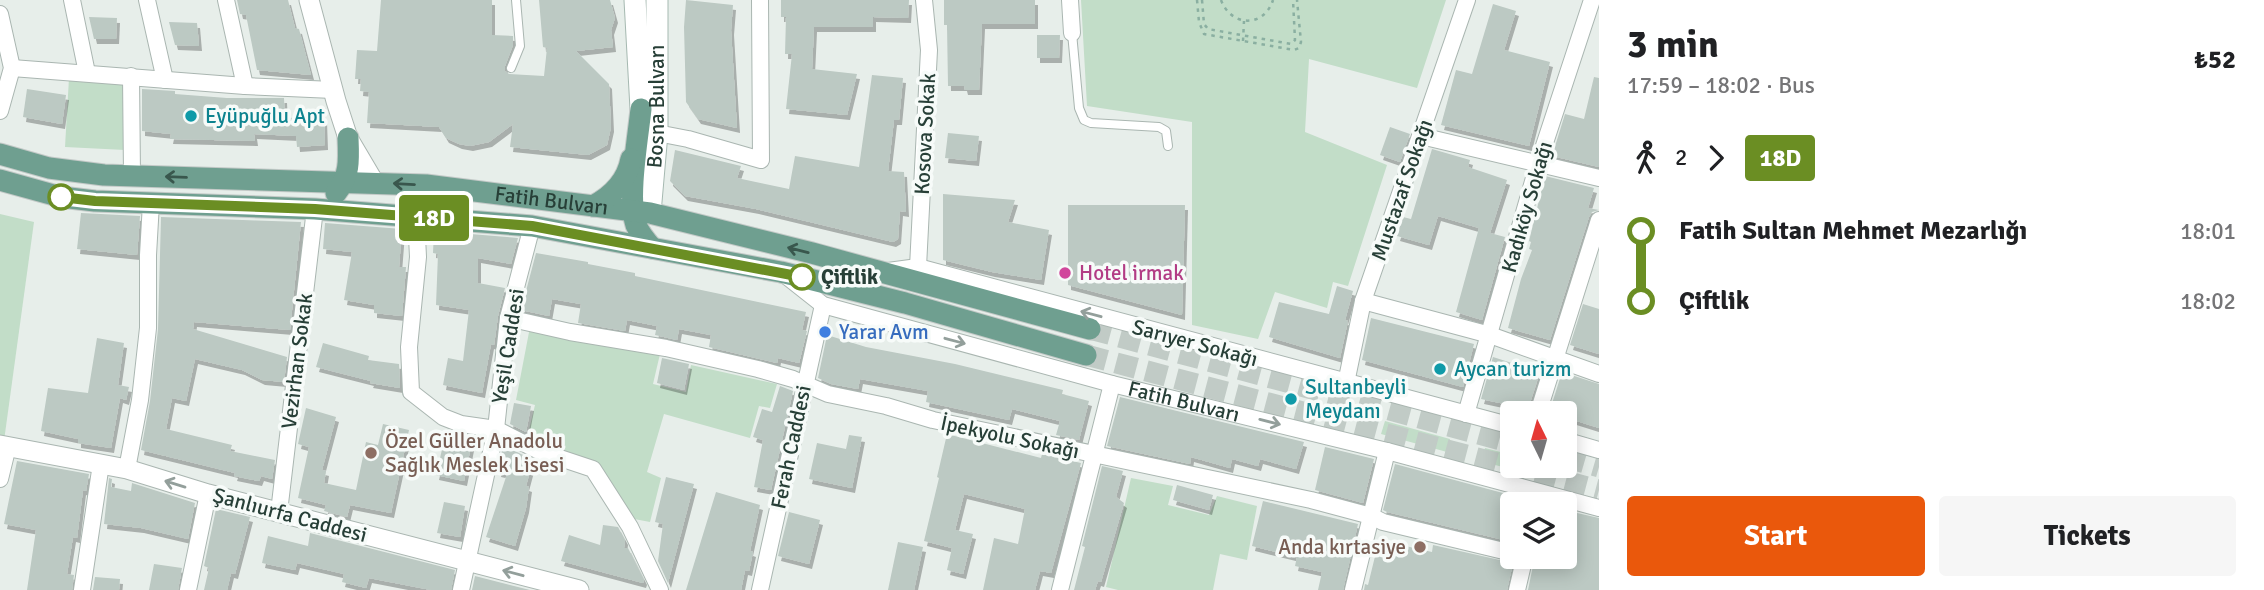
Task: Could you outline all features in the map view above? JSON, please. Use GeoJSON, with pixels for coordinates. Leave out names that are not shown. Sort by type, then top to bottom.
{"type":"FeatureCollection","features":[{"type":"Feature","properties":{"kind":"main road","name":"Bosna Bulvarı"},"geometry":{"type":"LineString","coordinates":[[635,0],[641,109]]}},
{"type":"Feature","properties":{"kind":"main road","name":"Bosna Bulvarı"},"geometry":{"type":"LineString","coordinates":[[640,216],[657,133],[657,0]]}},
{"type":"Feature","properties":{"kind":"main road"},"geometry":{"type":"LineString","coordinates":[[593,206],[609,197],[629,168],[641,109]]}},
{"type":"Feature","properties":{"kind":"main road"},"geometry":{"type":"LineString","coordinates":[[641,109],[634,187],[640,216],[652,248]]}},
{"type":"Feature","properties":{"kind":"main road"},"geometry":{"type":"LineString","coordinates":[[315,209],[332,198],[345,183],[350,165],[348,138]]}},
{"type":"Feature","properties":{"kind":"main road","name":"Fatih Bulvarı"},"geometry":{"type":"LineString","coordinates":[[0,154],[24,163],[68,171],[132,176],[426,185],[593,206],[878,272],[1090,329]]}},
{"type":"Feature","properties":{"kind":"main road","name":"Fatih Bulvarı"},"geometry":{"type":"LineString","coordinates":[[0,180],[61,197],[95,201],[315,209],[532,226],[780,272],[905,303],[1086,355]]}},
{"type":"Feature","properties":{"kind":"main road"},"geometry":{"type":"LineString","coordinates":[[592,236],[640,216]]}},
{"type":"Feature","properties":{"kind":"street"},"geometry":{"type":"LineString","coordinates":[[72,0],[87,73]]}},
{"type":"Feature","properties":{"kind":"street"},"geometry":{"type":"LineString","coordinates":[[147,0],[165,80]]}},
{"type":"Feature","properties":{"kind":"street"},"geometry":{"type":"LineString","coordinates":[[226,0],[245,86]]}},
{"type":"Feature","properties":{"kind":"street"},"geometry":{"type":"LineString","coordinates":[[309,0],[332,90],[348,138],[374,182]]}},
{"type":"Feature","properties":{"kind":"street"},"geometry":{"type":"LineString","coordinates":[[657,133],[761,160],[760,0]]}},
{"type":"Feature","properties":{"kind":"street","name":"Kosova Sokak"},"geometry":{"type":"LineString","coordinates":[[918,267],[929,50],[924,0]]}},
{"type":"Feature","properties":{"kind":"street"},"geometry":{"type":"LineString","coordinates":[[1070,0],[1072,33]]}},
{"type":"Feature","properties":{"kind":"street","name":"Mustazaf Sokağı"},"geometry":{"type":"LineString","coordinates":[[1346,383],[1363,302],[1467,0]]}},
{"type":"Feature","properties":{"kind":"street","name":"Kadıköy Sokağı"},"geometry":{"type":"LineString","coordinates":[[1466,414],[1538,164],[1592,0]]}},
{"type":"Feature","properties":{"kind":"street"},"geometry":{"type":"LineString","coordinates":[[0,14],[12,68],[0,111]]}},
{"type":"Feature","properties":{"kind":"street"},"geometry":{"type":"LineString","coordinates":[[12,68],[332,90]]}},
{"type":"Feature","properties":{"kind":"street"},"geometry":{"type":"LineString","coordinates":[[131,76],[132,176]]}},
{"type":"Feature","properties":{"kind":"street"},"geometry":{"type":"LineString","coordinates":[[1421,136],[1599,178]]}},
{"type":"Feature","properties":{"kind":"street"},"geometry":{"type":"LineString","coordinates":[[127,469],[141,400],[148,328],[151,202]]}},
{"type":"Feature","properties":{"kind":"street","name":"Vezirhan Sokak"},"geometry":{"type":"LineString","coordinates":[[279,512],[315,209]]}},
{"type":"Feature","properties":{"kind":"street"},"geometry":{"type":"LineString","coordinates":[[416,216],[418,257],[409,347],[411,392],[443,417],[461,424],[496,429],[539,451],[593,469],[630,527],[660,590]]}},
{"type":"Feature","properties":{"kind":"street"},"geometry":{"type":"LineString","coordinates":[[1542,401],[1599,220]]}},
{"type":"Feature","properties":{"kind":"street","name":"Yeşil Caddesi"},"geometry":{"type":"LineString","coordinates":[[461,590],[496,429],[508,318],[532,226]]}},
{"type":"Feature","properties":{"kind":"street","name":"Sarıyer Sokağı"},"geometry":{"type":"LineString","coordinates":[[878,272],[918,267],[1500,423]]}},
{"type":"Feature","properties":{"kind":"street","name":"Fatih Bulvarı"},"geometry":{"type":"LineString","coordinates":[[780,272],[823,305],[1112,384],[1387,451],[1520,492]]}},
{"type":"Feature","properties":{"kind":"street"},"geometry":{"type":"LineString","coordinates":[[1363,302],[1490,335],[1599,374]]}},
{"type":"Feature","properties":{"kind":"street","name":"Ferah Caddesi"},"geometry":{"type":"LineString","coordinates":[[760,590],[823,305]]}},
{"type":"Feature","properties":{"kind":"street","name":"İpekyolu Sokağı"},"geometry":{"type":"LineString","coordinates":[[508,318],[570,332],[666,348],[758,369],[793,379],[828,394],[886,406],[933,420],[1311,500],[1371,516],[1383,522],[1500,551]]}},
{"type":"Feature","properties":{"kind":"street"},"geometry":{"type":"LineString","coordinates":[[1060,590],[1112,384]]}},
{"type":"Feature","properties":{"kind":"street"},"geometry":{"type":"LineString","coordinates":[[1577,444],[1599,450]]}},
{"type":"Feature","properties":{"kind":"street"},"geometry":{"type":"LineString","coordinates":[[0,479],[4,445]]}},
{"type":"Feature","properties":{"kind":"street","name":"Şanlıurfa Caddesi"},"geometry":{"type":"LineString","coordinates":[[4,445],[127,469],[208,494],[579,590]]}},
{"type":"Feature","properties":{"kind":"street"},"geometry":{"type":"LineString","coordinates":[[1353,590],[1387,451]]}},
{"type":"Feature","properties":{"kind":"street"},"geometry":{"type":"LineString","coordinates":[[82,590],[101,464]]}},
{"type":"Feature","properties":{"kind":"street"},"geometry":{"type":"LineString","coordinates":[[188,590],[208,494]]}},
{"type":"Feature","properties":{"kind":"street","name":"Fatih Bulvarı"},"geometry":{"type":"LineString","coordinates":[[1577,504],[1599,508]]}},
{"type":"Feature","properties":{"kind":"street"},"geometry":{"type":"LineString","coordinates":[[1517,590],[1521,569]]}},
{"type":"Feature","properties":{"kind":"lane"},"geometry":{"type":"LineString","coordinates":[[512,68],[520,46],[516,0]]}},
{"type":"Feature","properties":{"kind":"lane"},"geometry":{"type":"LineString","coordinates":[[1072,33],[1079,108],[1084,120],[1091,123],[1159,127],[1167,134],[1168,146]]}},
{"type":"Feature","properties":{"kind":"path"},"geometry":{"type":"LineString","coordinates":[[1200,0],[1205,27],[1211,31],[1294,50],[1299,48],[1301,42],[1295,0]]}},
{"type":"Feature","properties":{"kind":"path"},"geometry":{"type":"LineString","coordinates":[[1221,0],[1230,15],[1244,21],[1262,17],[1273,0]]}},
{"type":"Feature","properties":{"kind":"path"},"geometry":{"type":"LineString","coordinates":[[1243,39],[1293,44],[1295,0]]}},
{"type":"Feature","properties":{"kind":"path"},"geometry":{"type":"LineString","coordinates":[[1243,39],[1244,21]]}},
{"type":"Feature","properties":{"kind":"green space"},"geometry":{"type":"Polygon","coordinates":[[[1081,0],[1446,0],[1417,88],[1309,59],[1305,132],[1387,165],[1348,286],[1333,282],[1327,308],[1275,292],[1258,339],[1192,325],[1192,122],[1087,106],[1081,0]]]}},
{"type":"Feature","properties":{"kind":"green space"},"geometry":{"type":"Polygon","coordinates":[[[69,78],[128,85],[125,150],[65,147],[69,78]]]}},
{"type":"Feature","properties":{"kind":"green space"},"geometry":{"type":"Polygon","coordinates":[[[0,214],[34,222],[4,441],[0,440],[0,214]]]}},
{"type":"Feature","properties":{"kind":"green space"},"geometry":{"type":"Polygon","coordinates":[[[530,327],[660,354],[653,384],[686,392],[691,365],[777,384],[770,408],[759,406],[750,438],[664,414],[647,472],[661,478],[650,522],[629,518],[593,463],[527,438],[535,405],[516,400],[530,327]]]}},
{"type":"Feature","properties":{"kind":"green space"},"geometry":{"type":"Polygon","coordinates":[[[1385,421],[1450,439],[1447,452],[1381,434],[1385,421]]]}},
{"type":"Feature","properties":{"kind":"green space"},"geometry":{"type":"Polygon","coordinates":[[[1485,448],[1500,452],[1500,466],[1481,461],[1485,448]]]}},
{"type":"Feature","properties":{"kind":"green space"},"geometry":{"type":"Polygon","coordinates":[[[1131,478],[1173,486],[1168,505],[1209,515],[1217,496],[1257,506],[1247,560],[1220,554],[1213,590],[1118,590],[1106,587],[1131,478]]]}},
{"type":"Feature","properties":{"kind":"building"},"geometry":{"type":"Polygon","coordinates":[[[237,0],[288,0],[311,75],[257,70],[246,15],[240,14],[237,0]]]}},
{"type":"Feature","properties":{"kind":"building"},"geometry":{"type":"Polygon","coordinates":[[[381,0],[492,0],[492,35],[513,36],[505,71],[509,74],[544,76],[547,48],[543,47],[539,0],[610,0],[615,18],[611,30],[613,47],[576,51],[609,84],[611,127],[607,145],[588,155],[510,147],[513,124],[489,142],[470,146],[446,138],[439,127],[367,123],[369,92],[360,91],[361,79],[355,79],[357,50],[377,51],[381,0]]]}},
{"type":"Feature","properties":{"kind":"building"},"geometry":{"type":"Polygon","coordinates":[[[686,0],[733,5],[731,30],[737,128],[698,119],[686,102],[686,0]]]}},
{"type":"Feature","properties":{"kind":"building"},"geometry":{"type":"Polygon","coordinates":[[[781,0],[909,0],[908,18],[873,17],[873,27],[814,27],[812,69],[857,74],[847,115],[786,109],[792,54],[785,54],[786,17],[781,17],[781,0]]]}},
{"type":"Feature","properties":{"kind":"building"},"geometry":{"type":"Polygon","coordinates":[[[944,0],[1035,0],[1035,24],[982,24],[979,90],[948,86],[944,0]]]}},
{"type":"Feature","properties":{"kind":"building"},"geometry":{"type":"Polygon","coordinates":[[[1493,4],[1516,11],[1504,50],[1550,62],[1529,146],[1441,125],[1456,70],[1472,74],[1493,4]]]}},
{"type":"Feature","properties":{"kind":"building"},"geometry":{"type":"Polygon","coordinates":[[[89,17],[117,18],[116,39],[94,39],[89,17]]]}},
{"type":"Feature","properties":{"kind":"building"},"geometry":{"type":"Polygon","coordinates":[[[169,22],[197,23],[199,46],[175,45],[169,22]]]}},
{"type":"Feature","properties":{"kind":"building"},"geometry":{"type":"Polygon","coordinates":[[[1037,35],[1060,35],[1059,58],[1037,58],[1037,35]]]}},
{"type":"Feature","properties":{"kind":"building"},"geometry":{"type":"Polygon","coordinates":[[[872,75],[903,78],[899,120],[894,120],[888,171],[904,172],[906,212],[900,211],[898,239],[893,242],[756,209],[685,196],[670,181],[675,150],[741,166],[737,178],[789,189],[795,156],[859,167],[872,75]]]}},
{"type":"Feature","properties":{"kind":"building"},"geometry":{"type":"Polygon","coordinates":[[[1594,77],[1599,78],[1599,167],[1552,156],[1565,114],[1584,119],[1594,77]]]}},
{"type":"Feature","properties":{"kind":"building"},"geometry":{"type":"Polygon","coordinates":[[[27,89],[66,95],[62,124],[23,117],[27,89]]]}},
{"type":"Feature","properties":{"kind":"building"},"geometry":{"type":"Polygon","coordinates":[[[142,89],[227,98],[284,98],[285,118],[324,117],[325,145],[297,147],[296,136],[254,134],[255,141],[170,139],[171,134],[142,131],[142,89]]]}},
{"type":"Feature","properties":{"kind":"building"},"geometry":{"type":"Polygon","coordinates":[[[1390,127],[1410,134],[1400,162],[1380,155],[1390,127]]]}},
{"type":"Feature","properties":{"kind":"building"},"geometry":{"type":"Polygon","coordinates":[[[948,133],[979,136],[976,161],[945,158],[948,133]]]}},
{"type":"Feature","properties":{"kind":"building"},"geometry":{"type":"Polygon","coordinates":[[[1432,149],[1470,160],[1468,167],[1507,180],[1490,233],[1505,237],[1482,320],[1456,312],[1479,228],[1438,216],[1429,245],[1397,236],[1403,217],[1411,219],[1432,149]]]}},
{"type":"Feature","properties":{"kind":"building"},"geometry":{"type":"Polygon","coordinates":[[[1545,176],[1594,188],[1588,208],[1599,210],[1592,212],[1589,217],[1550,340],[1508,328],[1532,250],[1529,249],[1529,241],[1545,176]]]}},
{"type":"Feature","properties":{"kind":"building"},"geometry":{"type":"Polygon","coordinates":[[[943,194],[1015,200],[1008,222],[1049,230],[1041,280],[943,260],[943,194]]]}},
{"type":"Feature","properties":{"kind":"building"},"geometry":{"type":"Polygon","coordinates":[[[1068,205],[1185,205],[1182,315],[1068,285],[1068,205]]]}},
{"type":"Feature","properties":{"kind":"building"},"geometry":{"type":"Polygon","coordinates":[[[81,213],[140,216],[137,255],[77,249],[81,213]]]}},
{"type":"Feature","properties":{"kind":"building"},"geometry":{"type":"Polygon","coordinates":[[[161,217],[301,222],[290,330],[194,322],[193,329],[287,357],[284,382],[262,380],[242,370],[195,359],[186,401],[172,398],[166,429],[232,445],[230,451],[275,460],[272,479],[261,476],[259,481],[234,476],[235,473],[141,450],[158,329],[161,217]]]}},
{"type":"Feature","properties":{"kind":"building"},"geometry":{"type":"Polygon","coordinates":[[[325,223],[402,229],[399,267],[406,267],[402,316],[374,313],[374,305],[344,300],[352,252],[323,249],[325,223]]]}},
{"type":"Feature","properties":{"kind":"building"},"geometry":{"type":"Polygon","coordinates":[[[434,231],[518,238],[511,264],[478,258],[478,283],[505,288],[482,393],[443,385],[448,358],[463,361],[469,310],[436,305],[438,254],[433,253],[434,231]]]}},
{"type":"Feature","properties":{"kind":"building"},"geometry":{"type":"Polygon","coordinates":[[[536,253],[588,262],[635,273],[635,276],[806,312],[802,330],[807,331],[799,363],[778,358],[777,363],[709,347],[711,335],[679,329],[677,340],[655,335],[657,326],[627,320],[625,331],[578,323],[581,304],[552,299],[549,316],[521,310],[536,253]]]}},
{"type":"Feature","properties":{"kind":"building"},"geometry":{"type":"Polygon","coordinates":[[[1337,286],[1353,291],[1345,320],[1348,321],[1340,358],[1269,337],[1279,302],[1329,314],[1337,286]]]}},
{"type":"Feature","properties":{"kind":"building"},"geometry":{"type":"Polygon","coordinates":[[[1583,304],[1599,309],[1599,354],[1570,345],[1583,304]]]}},
{"type":"Feature","properties":{"kind":"building"},"geometry":{"type":"Polygon","coordinates":[[[1371,318],[1474,344],[1463,387],[1362,360],[1371,318]]]}},
{"type":"Feature","properties":{"kind":"building"},"geometry":{"type":"Polygon","coordinates":[[[827,335],[866,347],[955,364],[1063,390],[1062,394],[1089,401],[1079,440],[1056,435],[1060,421],[1012,409],[1009,420],[926,402],[928,391],[860,379],[858,389],[831,384],[818,378],[827,335]]]}},
{"type":"Feature","properties":{"kind":"building"},"geometry":{"type":"Polygon","coordinates":[[[97,338],[124,343],[118,385],[129,387],[126,400],[120,398],[111,448],[78,443],[78,439],[41,431],[48,388],[88,393],[97,338]]]}},
{"type":"Feature","properties":{"kind":"building"},"geometry":{"type":"Polygon","coordinates":[[[323,343],[369,356],[368,360],[399,364],[400,388],[370,383],[371,381],[316,367],[323,343]]]}},
{"type":"Feature","properties":{"kind":"building"},"geometry":{"type":"Polygon","coordinates":[[[1493,357],[1540,372],[1531,401],[1500,403],[1481,399],[1493,357]]]}},
{"type":"Feature","properties":{"kind":"building"},"geometry":{"type":"Polygon","coordinates":[[[662,358],[689,364],[684,390],[657,383],[662,358]]]}},
{"type":"Feature","properties":{"kind":"building"},"geometry":{"type":"Polygon","coordinates":[[[1562,372],[1599,384],[1599,428],[1577,421],[1577,401],[1553,401],[1562,372]]]}},
{"type":"Feature","properties":{"kind":"building"},"geometry":{"type":"Polygon","coordinates":[[[780,386],[793,391],[771,490],[754,487],[763,440],[753,437],[762,409],[772,412],[780,386]]]}},
{"type":"Feature","properties":{"kind":"building"},"geometry":{"type":"Polygon","coordinates":[[[1120,397],[1304,442],[1296,469],[1260,459],[1258,466],[1232,459],[1230,468],[1191,457],[1190,464],[1107,446],[1120,397]]]}},
{"type":"Feature","properties":{"kind":"building"},"geometry":{"type":"Polygon","coordinates":[[[514,403],[531,406],[526,432],[510,424],[514,403]]]}},
{"type":"Feature","properties":{"kind":"building"},"geometry":{"type":"Polygon","coordinates":[[[306,408],[336,417],[322,470],[326,471],[324,483],[356,490],[366,442],[378,445],[383,424],[409,430],[391,513],[350,505],[347,517],[324,511],[326,505],[298,498],[309,447],[298,444],[306,408]]]}},
{"type":"Feature","properties":{"kind":"building"},"geometry":{"type":"Polygon","coordinates":[[[947,434],[1041,458],[1042,454],[1081,463],[1051,573],[1040,571],[1035,590],[983,590],[994,538],[1018,544],[1025,509],[964,494],[955,530],[973,534],[963,574],[947,570],[952,548],[924,541],[947,434]]]}},
{"type":"Feature","properties":{"kind":"building"},"geometry":{"type":"Polygon","coordinates":[[[849,435],[862,437],[852,488],[809,479],[817,443],[846,449],[849,435]]]}},
{"type":"Feature","properties":{"kind":"building"},"geometry":{"type":"Polygon","coordinates":[[[444,441],[471,446],[464,481],[436,475],[444,441]]]}},
{"type":"Feature","properties":{"kind":"building"},"geometry":{"type":"Polygon","coordinates":[[[503,445],[533,460],[526,486],[529,487],[526,508],[515,546],[486,537],[507,474],[498,472],[503,445]]]}},
{"type":"Feature","properties":{"kind":"building"},"geometry":{"type":"Polygon","coordinates":[[[1325,447],[1374,459],[1363,503],[1315,490],[1325,447]]]}},
{"type":"Feature","properties":{"kind":"building"},"geometry":{"type":"Polygon","coordinates":[[[17,461],[89,474],[86,491],[83,490],[77,538],[73,537],[67,574],[74,575],[72,590],[27,590],[36,530],[4,524],[17,461]]]}},
{"type":"Feature","properties":{"kind":"building"},"geometry":{"type":"Polygon","coordinates":[[[1395,464],[1500,492],[1500,539],[1387,512],[1383,510],[1395,464]]]}},
{"type":"Feature","properties":{"kind":"building"},"geometry":{"type":"Polygon","coordinates":[[[1102,466],[1123,471],[1116,497],[1124,503],[1101,582],[1098,581],[1095,590],[1074,590],[1085,547],[1082,546],[1102,466]]]}},
{"type":"Feature","properties":{"kind":"building"},"geometry":{"type":"Polygon","coordinates":[[[666,477],[694,484],[668,583],[658,561],[663,524],[655,522],[666,477]]]}},
{"type":"Feature","properties":{"kind":"building"},"geometry":{"type":"Polygon","coordinates":[[[109,478],[112,479],[111,487],[131,491],[132,483],[195,503],[188,539],[141,528],[104,524],[109,478]]]}},
{"type":"Feature","properties":{"kind":"building"},"geometry":{"type":"Polygon","coordinates":[[[1177,485],[1213,495],[1209,510],[1173,500],[1177,485]]]}},
{"type":"Feature","properties":{"kind":"building"},"geometry":{"type":"Polygon","coordinates":[[[716,492],[760,505],[750,551],[753,552],[749,571],[745,570],[741,590],[686,590],[716,492]]]}},
{"type":"Feature","properties":{"kind":"building"},"geometry":{"type":"Polygon","coordinates":[[[1263,501],[1358,524],[1343,590],[1318,590],[1322,572],[1295,566],[1297,557],[1252,546],[1263,501]]]}},
{"type":"Feature","properties":{"kind":"building"},"geometry":{"type":"Polygon","coordinates":[[[444,502],[465,506],[460,537],[437,533],[444,502]]]}},
{"type":"Feature","properties":{"kind":"building"},"geometry":{"type":"Polygon","coordinates":[[[216,509],[250,517],[235,574],[231,573],[227,590],[204,590],[209,568],[204,566],[216,509]]]}},
{"type":"Feature","properties":{"kind":"building"},"geometry":{"type":"Polygon","coordinates":[[[789,512],[820,520],[809,564],[778,556],[789,512]]]}},
{"type":"Feature","properties":{"kind":"building"},"geometry":{"type":"Polygon","coordinates":[[[1577,513],[1599,518],[1599,590],[1528,590],[1532,569],[1577,569],[1577,513]]]}},
{"type":"Feature","properties":{"kind":"building"},"geometry":{"type":"Polygon","coordinates":[[[603,525],[618,527],[625,540],[624,548],[628,548],[644,580],[643,583],[561,561],[569,535],[600,545],[603,525]]]}},
{"type":"Feature","properties":{"kind":"building"},"geometry":{"type":"Polygon","coordinates":[[[310,533],[455,570],[451,590],[431,590],[369,578],[366,588],[342,582],[344,574],[297,563],[295,570],[262,563],[268,536],[308,546],[310,533]]]}},
{"type":"Feature","properties":{"kind":"building"},"geometry":{"type":"Polygon","coordinates":[[[1379,540],[1432,552],[1433,545],[1500,560],[1500,569],[1512,569],[1507,590],[1364,590],[1365,584],[1368,585],[1379,540]]]}},
{"type":"Feature","properties":{"kind":"building"},"geometry":{"type":"Polygon","coordinates":[[[898,542],[923,547],[914,590],[888,590],[898,542]]]}},
{"type":"Feature","properties":{"kind":"building"},"geometry":{"type":"Polygon","coordinates":[[[154,564],[182,568],[178,590],[149,590],[154,564]]]}},
{"type":"Feature","properties":{"kind":"building"},"geometry":{"type":"Polygon","coordinates":[[[475,576],[530,590],[472,590],[475,576]]]}},
{"type":"Feature","properties":{"kind":"building"},"geometry":{"type":"Polygon","coordinates":[[[95,577],[120,579],[119,590],[93,590],[95,577]]]}},
{"type":"Feature","properties":{"kind":"tunnel"},"geometry":{"type":"LineString","coordinates":[[1090,329],[1500,440]]}},
{"type":"Feature","properties":{"kind":"tunnel"},"geometry":{"type":"LineString","coordinates":[[1086,355],[1599,490]]}},
{"type":"Feature","properties":{"kind":"tunnel"},"geometry":{"type":"LineString","coordinates":[[1577,461],[1599,467]]}},
{"type":"Feature","properties":{"kind":"bus line","name":"18D"},"geometry":{"type":"LineString","coordinates":[[61,197],[95,201],[340,211],[532,226],[802,277]]}},
{"type":"Feature","properties":{"kind":"place","name":"Eyüpuğlu Apt"},"geometry":{"type":"Point","coordinates":[191,116]}},
{"type":"Feature","properties":{"kind":"place","name":"Hotel irmak"},"geometry":{"type":"Point","coordinates":[1065,273]}},
{"type":"Feature","properties":{"kind":"place","name":"Çiftlik"},"geometry":{"type":"Point","coordinates":[802,277]}},
{"type":"Feature","properties":{"kind":"place","name":"Yarar Avm"},"geometry":{"type":"Point","coordinates":[825,332]}},
{"type":"Feature","properties":{"kind":"place","name":"Aycan turizm"},"geometry":{"type":"Point","coordinates":[1440,369]}},
{"type":"Feature","properties":{"kind":"place","name":"Sultanbeyli Meydanı"},"geometry":{"type":"Point","coordinates":[1291,399]}},
{"type":"Feature","properties":{"kind":"place","name":"Özel Güller Anadolu Sağlık Meslek Lisesi"},"geometry":{"type":"Point","coordinates":[371,453]}},
{"type":"Feature","properties":{"kind":"place","name":"Anda kırtasiye"},"geometry":{"type":"Point","coordinates":[1420,547]}}]}
